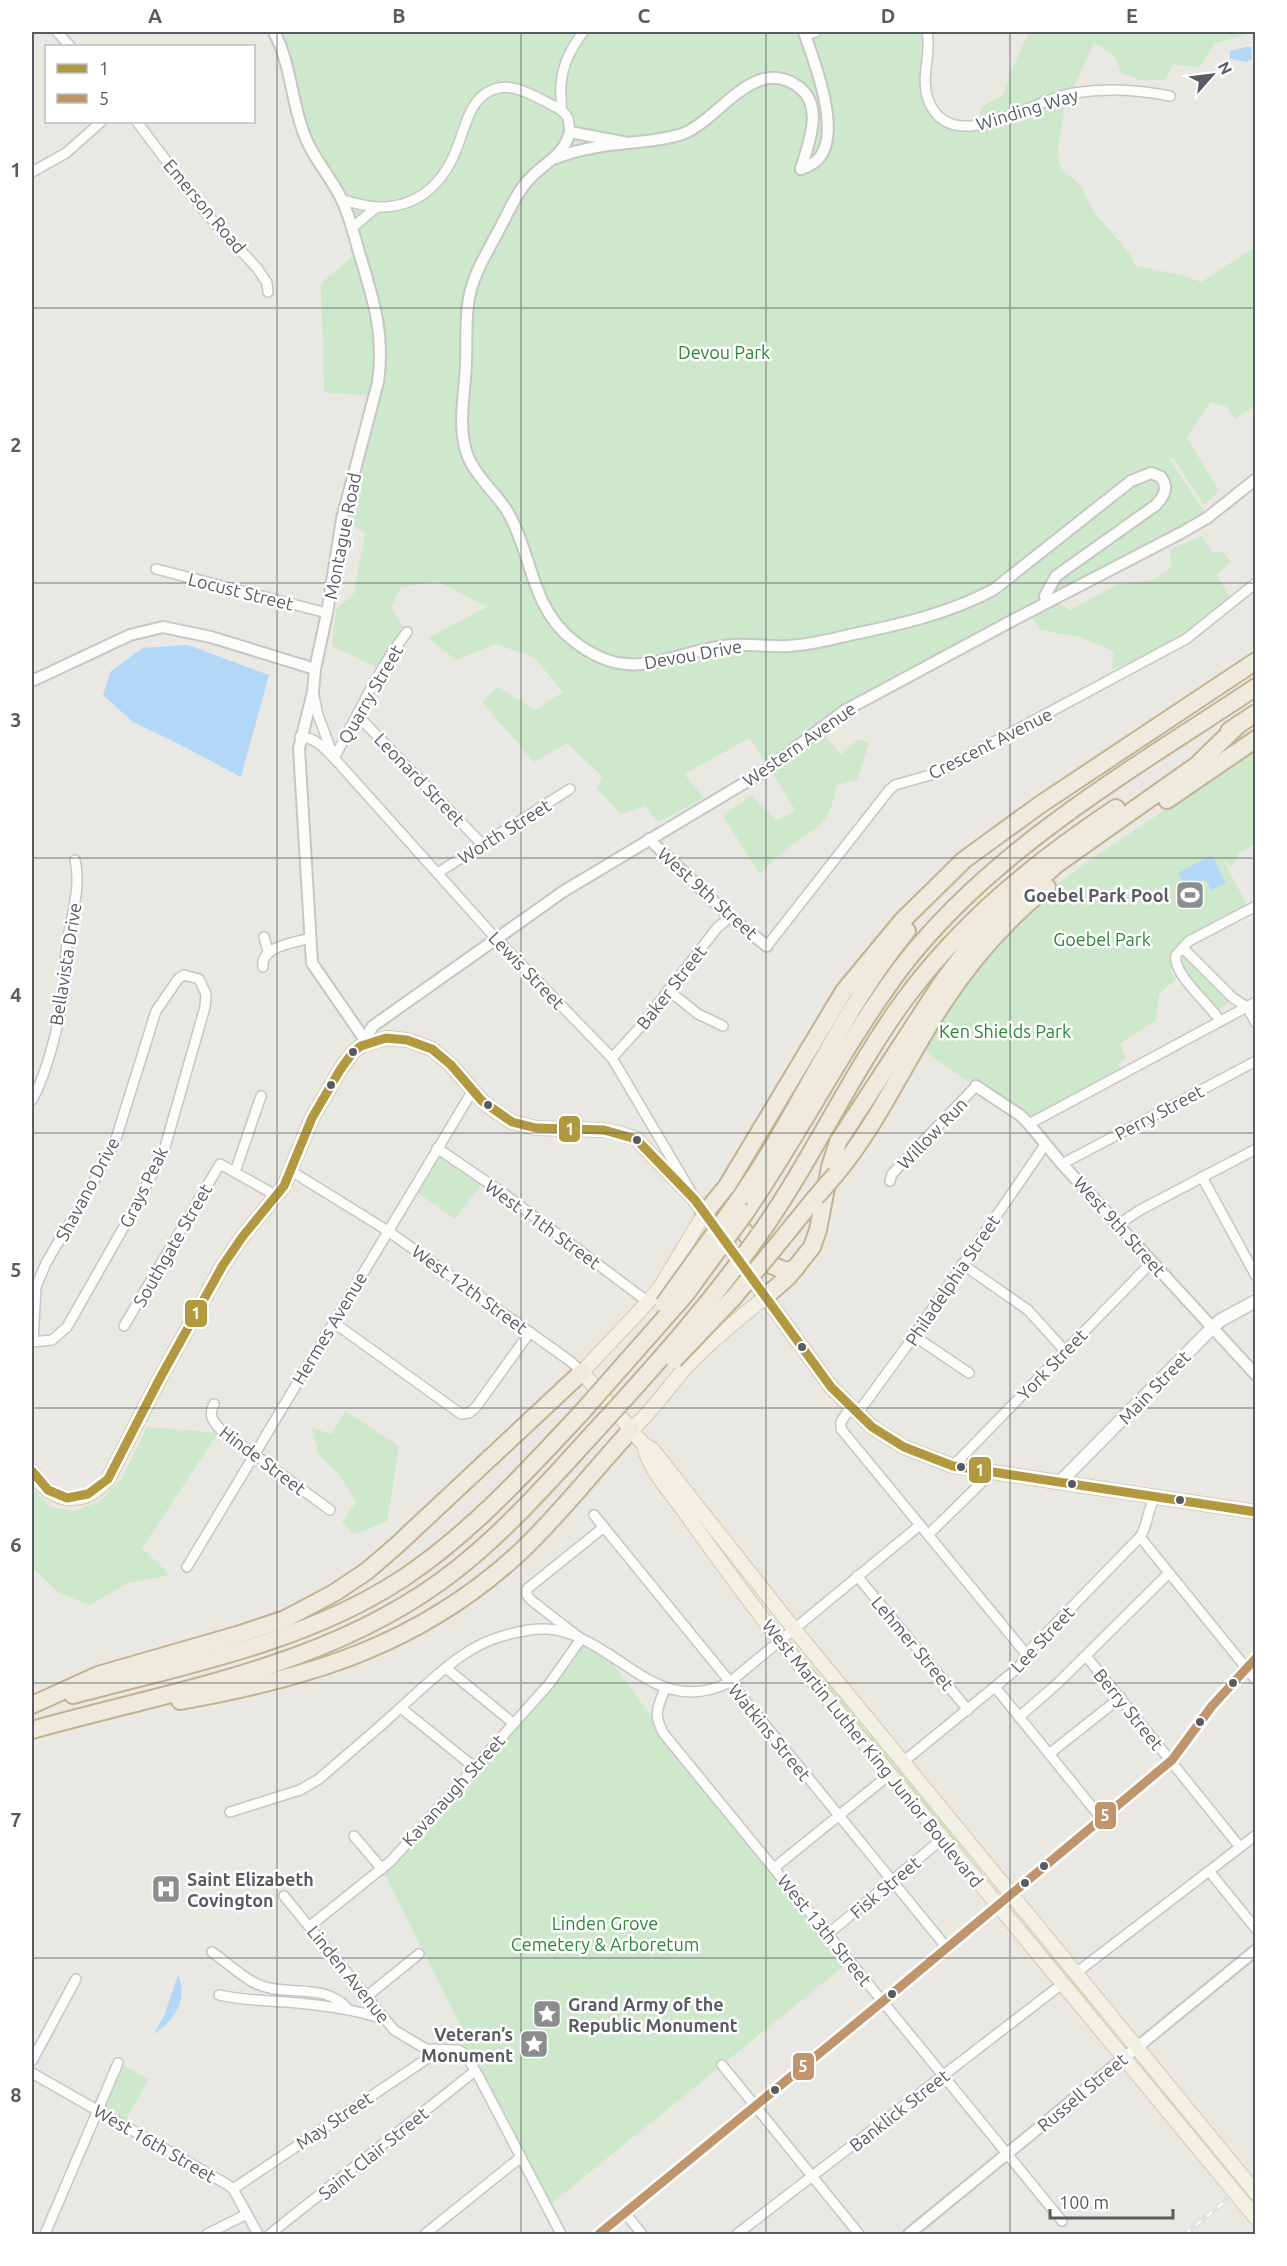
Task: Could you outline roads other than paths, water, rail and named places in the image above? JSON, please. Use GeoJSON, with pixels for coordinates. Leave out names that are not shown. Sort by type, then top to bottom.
{"type":"FeatureCollection","features":[{"type":"Feature","properties":{"kind":"highway"},"geometry":{"type":"LineString","coordinates":[[796,1268],[786,1270],[771,1265],[724,1207],[723,1199],[727,1186],[826,1022],[920,916],[1000,833],[1219,684],[1256,656]]}},
{"type":"Feature","properties":{"kind":"highway"},"geometry":{"type":"LineString","coordinates":[[1219,684],[1256,662]]}},
{"type":"Feature","properties":{"kind":"highway"},"geometry":{"type":"LineString","coordinates":[[32,1705],[258,1644],[313,1625],[362,1602],[403,1578],[460,1535],[524,1475],[606,1385],[742,1205],[847,1035],[946,916],[1012,854],[1066,814],[1256,687]]}},
{"type":"Feature","properties":{"kind":"highway"},"geometry":{"type":"LineString","coordinates":[[600,1430],[716,1294],[759,1235],[806,1162],[871,1050],[903,1003],[951,944],[976,918],[1038,863],[1256,713]]}},
{"type":"Feature","properties":{"kind":"highway"},"geometry":{"type":"LineString","coordinates":[[764,1298],[796,1268],[812,1246],[818,1230],[830,1167],[838,1142],[896,1067],[965,951],[1021,893],[1057,864],[1197,765],[1238,725]]}},
{"type":"Feature","properties":{"kind":"highway"},"geometry":{"type":"LineString","coordinates":[[927,1017],[981,952],[1037,895],[1077,862],[1256,739]]}},
{"type":"Feature","properties":{"kind":"highway"},"geometry":{"type":"LineString","coordinates":[[847,1035],[865,976]]}},
{"type":"Feature","properties":{"kind":"highway"},"geometry":{"type":"LineString","coordinates":[[32,1730],[243,1674],[290,1659],[341,1639],[386,1617],[439,1582],[495,1535],[568,1460],[694,1340],[836,1174],[864,1133],[896,1067]]}},
{"type":"Feature","properties":{"kind":"highway"},"geometry":{"type":"LineString","coordinates":[[700,1207],[727,1186]]}},
{"type":"Feature","properties":{"kind":"highway"},"geometry":{"type":"LineString","coordinates":[[32,1705],[98,1675],[285,1619],[334,1593],[367,1571],[396,1546],[582,1372]]}},
{"type":"Feature","properties":{"kind":"highway"},"geometry":{"type":"LineString","coordinates":[[99,1711],[189,1699],[281,1680],[359,1655],[408,1632],[467,1596],[517,1555],[561,1510],[631,1430]]}},
{"type":"Feature","properties":{"kind":"main road"},"geometry":{"type":"LineString","coordinates":[[32,1471],[46,1490],[62,1497],[84,1497],[102,1485],[119,1459],[159,1380],[223,1265],[243,1236],[277,1197],[291,1171],[312,1118],[340,1070],[353,1052],[367,1043],[386,1038],[426,1046],[438,1053],[495,1111],[523,1126],[604,1130],[620,1132],[636,1139],[700,1207],[764,1298],[831,1387],[854,1411],[884,1436],[904,1447],[953,1466],[1256,1512]]}},
{"type":"Feature","properties":{"kind":"main road"},"geometry":{"type":"LineString","coordinates":[[582,1372],[648,1302],[673,1267],[700,1207]]}},
{"type":"Feature","properties":{"kind":"main road"},"geometry":{"type":"LineString","coordinates":[[631,1430],[645,1418],[687,1366],[764,1298]]}},
{"type":"Feature","properties":{"kind":"main road","name":"Main Street"},"geometry":{"type":"LineString","coordinates":[[1059,1483],[1213,1327],[1221,1320],[1256,1301]]}},
{"type":"Feature","properties":{"kind":"main road","name":"West 12th Street"},"geometry":{"type":"LineString","coordinates":[[582,1372],[631,1430]]}},
{"type":"Feature","properties":{"kind":"main road","name":"West Martin Luther King Junior Boulevard"},"geometry":{"type":"LineString","coordinates":[[631,1430],[644,1445],[652,1449],[794,1629],[1256,2193]]}},
{"type":"Feature","properties":{"kind":"main road","name":"West Martin Luther King Junior Boulevard"},"geometry":{"type":"LineString","coordinates":[[644,1445],[645,1455],[667,1488],[780,1641],[1256,2218]]}},
{"type":"Feature","properties":{"kind":"street"},"geometry":{"type":"LineString","coordinates":[[57,32],[69,45]]}},
{"type":"Feature","properties":{"kind":"street","name":"Montague Road"},"geometry":{"type":"LineString","coordinates":[[274,32],[285,60],[304,135],[342,200],[352,227],[380,327],[380,366],[342,519],[327,613],[315,669],[313,692],[300,737],[299,765],[314,968],[367,1043]]}},
{"type":"Feature","properties":{"kind":"street"},"geometry":{"type":"LineString","coordinates":[[561,109],[560,86],[563,67],[567,56],[584,32]]}},
{"type":"Feature","properties":{"kind":"street","name":"Winding Way"},"geometry":{"type":"LineString","coordinates":[[927,32],[929,47],[925,86],[927,98],[943,120],[959,127],[980,126],[994,122],[1051,98],[1074,93],[1119,91],[1170,96]]}},
{"type":"Feature","properties":{"kind":"street","name":"Devou Drive"},"geometry":{"type":"LineString","coordinates":[[809,33],[823,96],[827,131],[823,153],[812,164],[801,170],[812,125],[812,107],[807,95],[795,84],[777,78],[757,81],[741,89],[702,123],[686,132],[647,142],[573,151],[556,158],[533,175],[518,193],[473,281],[468,311],[463,427],[469,459],[478,475],[503,503],[515,526],[535,588],[547,612],[569,637],[598,656],[629,664],[647,664],[732,645],[776,647],[810,644],[928,617],[993,590],[1131,481],[1151,473],[1161,477],[1166,486],[1164,495],[1156,506],[1056,576],[1045,596],[1046,603]]}},
{"type":"Feature","properties":{"kind":"street"},"geometry":{"type":"LineString","coordinates":[[342,200],[377,207],[403,204],[421,197],[432,188],[452,162],[477,102],[485,95],[504,87],[518,88],[561,109],[568,118],[570,132]]}},
{"type":"Feature","properties":{"kind":"street"},"geometry":{"type":"LineString","coordinates":[[32,172],[66,153],[100,123]]}},
{"type":"Feature","properties":{"kind":"street","name":"Emerson Road"},"geometry":{"type":"LineString","coordinates":[[138,123],[205,212],[257,268],[267,283],[268,292]]}},
{"type":"Feature","properties":{"kind":"street","name":"Devou Drive"},"geometry":{"type":"LineString","coordinates":[[556,158],[564,148],[570,132],[628,143]]}},
{"type":"Feature","properties":{"kind":"street"},"geometry":{"type":"LineString","coordinates":[[352,227],[377,207]]}},
{"type":"Feature","properties":{"kind":"street","name":"Western Avenue"},"geometry":{"type":"LineString","coordinates":[[367,1043],[368,1034],[373,1026],[496,938],[564,891],[766,770],[844,711],[1202,521],[1256,479]]}},
{"type":"Feature","properties":{"kind":"street","name":"Locust Street"},"geometry":{"type":"LineString","coordinates":[[156,569],[327,613]]}},
{"type":"Feature","properties":{"kind":"street","name":"Crescent Avenue"},"geometry":{"type":"LineString","coordinates":[[767,946],[895,784],[934,774],[1178,644],[1194,634],[1256,583]]}},
{"type":"Feature","properties":{"kind":"street"},"geometry":{"type":"LineString","coordinates":[[32,681],[130,635],[163,627],[211,637],[315,669]]}},
{"type":"Feature","properties":{"kind":"street","name":"Quarry Street"},"geometry":{"type":"LineString","coordinates":[[334,758],[369,690],[407,632]]}},
{"type":"Feature","properties":{"kind":"street","name":"Lewis Street"},"geometry":{"type":"LineString","coordinates":[[313,692],[318,715],[334,758]]}},
{"type":"Feature","properties":{"kind":"street","name":"Leonard Street"},"geometry":{"type":"LineString","coordinates":[[357,715],[483,845]]}},
{"type":"Feature","properties":{"kind":"street","name":"Lewis Street"},"geometry":{"type":"LineString","coordinates":[[300,737],[309,737],[334,758],[496,938],[612,1058],[700,1207]]}},
{"type":"Feature","properties":{"kind":"street","name":"Worth Street"},"geometry":{"type":"LineString","coordinates":[[439,872],[570,789]]}},
{"type":"Feature","properties":{"kind":"street","name":"West 9th Street"},"geometry":{"type":"LineString","coordinates":[[649,839],[730,917],[767,946]]}},
{"type":"Feature","properties":{"kind":"street","name":"Bellavista Drive"},"geometry":{"type":"LineString","coordinates":[[32,1100],[46,1062],[63,997],[65,952],[78,874],[75,860]]}},
{"type":"Feature","properties":{"kind":"street"},"geometry":{"type":"LineString","coordinates":[[1220,1021],[1214,1010],[1176,966],[1176,955],[1189,941],[1256,906]]}},
{"type":"Feature","properties":{"kind":"street","name":"Baker Street"},"geometry":{"type":"LineString","coordinates":[[612,1058],[641,1026],[717,928],[730,917]]}},
{"type":"Feature","properties":{"kind":"street"},"geometry":{"type":"LineString","coordinates":[[264,937],[268,951]]}},
{"type":"Feature","properties":{"kind":"street"},"geometry":{"type":"LineString","coordinates":[[263,968],[263,958],[268,951],[310,938]]}},
{"type":"Feature","properties":{"kind":"street"},"geometry":{"type":"LineString","coordinates":[[1183,948],[1233,998],[1251,1004]]}},
{"type":"Feature","properties":{"kind":"street","name":"Shavano Drive"},"geometry":{"type":"LineString","coordinates":[[32,1342],[36,1287],[46,1263],[115,1142],[156,1011],[166,994],[184,975]]}},
{"type":"Feature","properties":{"kind":"street","name":"Grays Peak"},"geometry":{"type":"LineString","coordinates":[[32,1342],[52,1340],[67,1327],[163,1154],[205,1007],[206,994],[199,979],[184,975]]}},
{"type":"Feature","properties":{"kind":"street"},"geometry":{"type":"LineString","coordinates":[[668,990],[698,1014],[723,1026]]}},
{"type":"Feature","properties":{"kind":"street"},"geometry":{"type":"LineString","coordinates":[[1029,1124],[1251,1004]]}},
{"type":"Feature","properties":{"kind":"street"},"geometry":{"type":"LineString","coordinates":[[1251,1004],[1256,1023]]}},
{"type":"Feature","properties":{"kind":"street","name":"Perry Street"},"geometry":{"type":"LineString","coordinates":[[1062,1164],[1256,1060]]}},
{"type":"Feature","properties":{"kind":"street","name":"West 9th Street"},"geometry":{"type":"LineString","coordinates":[[976,1086],[1020,1115],[1029,1124],[1062,1164],[1256,1375]]}},
{"type":"Feature","properties":{"kind":"street","name":"Willow Run"},"geometry":{"type":"LineString","coordinates":[[890,1181],[892,1174],[976,1086]]}},
{"type":"Feature","properties":{"kind":"street","name":"Hermes Avenue"},"geometry":{"type":"LineString","coordinates":[[187,1567],[473,1090]]}},
{"type":"Feature","properties":{"kind":"street"},"geometry":{"type":"LineString","coordinates":[[261,1096],[236,1172],[277,1197]]}},
{"type":"Feature","properties":{"kind":"street","name":"Philadelphia Street"},"geometry":{"type":"LineString","coordinates":[[854,1411],[914,1336],[1045,1144]]}},
{"type":"Feature","properties":{"kind":"street","name":"West 11th Street"},"geometry":{"type":"LineString","coordinates":[[437,1148],[503,1193],[648,1302]]}},
{"type":"Feature","properties":{"kind":"street"},"geometry":{"type":"LineString","coordinates":[[1119,1224],[1140,1210],[1256,1149]]}},
{"type":"Feature","properties":{"kind":"street","name":"Southgate Street"},"geometry":{"type":"LineString","coordinates":[[124,1326],[220,1164],[236,1172]]}},
{"type":"Feature","properties":{"kind":"street","name":"West 12th Street"},"geometry":{"type":"LineString","coordinates":[[291,1171],[388,1231],[570,1361],[582,1372]]}},
{"type":"Feature","properties":{"kind":"street"},"geometry":{"type":"LineString","coordinates":[[1202,1177],[1256,1276]]}},
{"type":"Feature","properties":{"kind":"street","name":"York Street"},"geometry":{"type":"LineString","coordinates":[[953,1466],[1152,1262]]}},
{"type":"Feature","properties":{"kind":"street"},"geometry":{"type":"LineString","coordinates":[[962,1264],[1028,1310],[1065,1351]]}},
{"type":"Feature","properties":{"kind":"street"},"geometry":{"type":"LineString","coordinates":[[333,1322],[461,1414],[469,1413],[476,1407],[530,1332]]}},
{"type":"Feature","properties":{"kind":"street"},"geometry":{"type":"LineString","coordinates":[[914,1336],[969,1373]]}},
{"type":"Feature","properties":{"kind":"street","name":"Hinde Street"},"geometry":{"type":"LineString","coordinates":[[214,1404],[211,1409],[213,1422],[233,1440],[330,1510]]}},
{"type":"Feature","properties":{"kind":"street"},"geometry":{"type":"LineString","coordinates":[[854,1411],[841,1422],[841,1429],[1027,1655]]}},
{"type":"Feature","properties":{"kind":"street"},"geometry":{"type":"LineString","coordinates":[[928,1535],[984,1479],[986,1471]]}},
{"type":"Feature","properties":{"kind":"street","name":"Lee Street"},"geometry":{"type":"LineString","coordinates":[[903,1762],[1018,1668],[1027,1655],[1140,1537],[1144,1530],[1149,1505],[1156,1497]]}},
{"type":"Feature","properties":{"kind":"street","name":"Watkins Street"},"geometry":{"type":"LineString","coordinates":[[594,1515],[947,1948]]}},
{"type":"Feature","properties":{"kind":"street"},"geometry":{"type":"LineString","coordinates":[[230,1812],[300,1790],[319,1779],[446,1668],[476,1647],[505,1635],[553,1630],[580,1639],[601,1648],[641,1677],[665,1689],[680,1692],[708,1690],[730,1682],[920,1525]]}},
{"type":"Feature","properties":{"kind":"street"},"geometry":{"type":"LineString","coordinates":[[580,1639],[531,1600],[527,1595],[527,1589],[604,1527]]}},
{"type":"Feature","properties":{"kind":"street"},"geometry":{"type":"LineString","coordinates":[[1140,1537],[1256,1680]]}},
{"type":"Feature","properties":{"kind":"street"},"geometry":{"type":"LineString","coordinates":[[1019,1717],[1058,1683],[1168,1574]]}},
{"type":"Feature","properties":{"kind":"street","name":"Lehmer Street"},"geometry":{"type":"LineString","coordinates":[[857,1576],[968,1710]]}},
{"type":"Feature","properties":{"kind":"street","name":"Kavanaugh Street"},"geometry":{"type":"LineString","coordinates":[[310,1926],[382,1869],[549,1684],[580,1639]]}},
{"type":"Feature","properties":{"kind":"street","name":"Berry Street"},"geometry":{"type":"LineString","coordinates":[[1086,1656],[1240,1847]]}},
{"type":"Feature","properties":{"kind":"street"},"geometry":{"type":"LineString","coordinates":[[599,2235],[1012,1895],[1172,1760],[1212,1706],[1256,1657]]}},
{"type":"Feature","properties":{"kind":"street"},"geometry":{"type":"LineString","coordinates":[[446,1668],[513,1723]]}},
{"type":"Feature","properties":{"kind":"street"},"geometry":{"type":"LineString","coordinates":[[995,1687],[1101,1818]]}},
{"type":"Feature","properties":{"kind":"street","name":"West 13th Street"},"geometry":{"type":"LineString","coordinates":[[665,1689],[657,1709],[659,1725],[664,1734],[1062,2221]]}},
{"type":"Feature","properties":{"kind":"street"},"geometry":{"type":"LineString","coordinates":[[1049,1754],[1121,1697]]}},
{"type":"Feature","properties":{"kind":"street"},"geometry":{"type":"LineString","coordinates":[[400,1708],[474,1767]]}},
{"type":"Feature","properties":{"kind":"street"},"geometry":{"type":"LineString","coordinates":[[774,1868],[889,1775]]}},
{"type":"Feature","properties":{"kind":"street"},"geometry":{"type":"LineString","coordinates":[[1076,1973],[1256,1834]]}},
{"type":"Feature","properties":{"kind":"street"},"geometry":{"type":"LineString","coordinates":[[354,1836],[382,1869]]}},
{"type":"Feature","properties":{"kind":"street","name":"Fisk Street"},"geometry":{"type":"LineString","coordinates":[[828,1934],[942,1839]]}},
{"type":"Feature","properties":{"kind":"street"},"geometry":{"type":"LineString","coordinates":[[1209,1871],[1256,1929]]}},
{"type":"Feature","properties":{"kind":"street","name":"Linden Avenue"},"geometry":{"type":"LineString","coordinates":[[284,1896],[394,2030],[426,2049],[458,2050],[465,2054],[561,2235]]}},
{"type":"Feature","properties":{"kind":"street","name":"Russell Street"},"geometry":{"type":"LineString","coordinates":[[909,2235],[1256,1950]]}},
{"type":"Feature","properties":{"kind":"street"},"geometry":{"type":"LineString","coordinates":[[212,1952],[253,1982],[277,1988],[323,1994],[343,2003],[349,2010]]}},
{"type":"Feature","properties":{"kind":"street"},"geometry":{"type":"LineString","coordinates":[[366,1997],[419,1954]]}},
{"type":"Feature","properties":{"kind":"street"},"geometry":{"type":"LineString","coordinates":[[32,2061],[76,1979]]}},
{"type":"Feature","properties":{"kind":"street","name":"Banklick Street"},"geometry":{"type":"LineString","coordinates":[[737,2235],[1062,1984]]}},
{"type":"Feature","properties":{"kind":"street"},"geometry":{"type":"LineString","coordinates":[[219,1995],[241,2000],[278,2001],[349,2010],[386,2020]]}},
{"type":"Feature","properties":{"kind":"street","name":"May Street"},"geometry":{"type":"LineString","coordinates":[[233,2189],[428,2058],[433,2049]]}},
{"type":"Feature","properties":{"kind":"street"},"geometry":{"type":"LineString","coordinates":[[45,2235],[118,2063]]}},
{"type":"Feature","properties":{"kind":"street"},"geometry":{"type":"LineString","coordinates":[[722,2065],[859,2235]]}},
{"type":"Feature","properties":{"kind":"street","name":"Saint Clair Street"},"geometry":{"type":"LineString","coordinates":[[270,2235],[475,2071]]}},
{"type":"Feature","properties":{"kind":"street","name":"West 16th Street"},"geometry":{"type":"LineString","coordinates":[[32,2073],[233,2189],[258,2235]]}},
{"type":"Feature","properties":{"kind":"street"},"geometry":{"type":"LineString","coordinates":[[425,2235],[521,2157]]}},
{"type":"Feature","properties":{"kind":"street"},"geometry":{"type":"LineString","coordinates":[[625,2213],[642,2235]]}},
{"type":"Feature","properties":{"kind":"street"},"geometry":{"type":"LineString","coordinates":[[207,2235],[247,2214]]}},
{"type":"Feature","properties":{"kind":"water"},"geometry":{"type":"Polygon","coordinates":[[[1251,47],[1252,59],[1247,62],[1230,59],[1230,51],[1251,47]]]}},
{"type":"Feature","properties":{"kind":"water"},"geometry":{"type":"Polygon","coordinates":[[[188,645],[269,675],[241,777],[133,722],[103,695],[111,671],[143,648],[188,645]]]}},
{"type":"Feature","properties":{"kind":"water"},"geometry":{"type":"Polygon","coordinates":[[[1212,855],[1226,883],[1211,890],[1205,879],[1187,889],[1178,873],[1212,855]]]}},
{"type":"Feature","properties":{"kind":"water"},"geometry":{"type":"Polygon","coordinates":[[[178,1975],[182,1993],[178,2009],[168,2023],[154,2034],[164,2016],[178,1975]]]}},
{"type":"Feature","properties":{"kind":"railway"},"geometry":{"type":"LineString","coordinates":[[1185,2234],[1228,2199]]}},
{"type":"Feature","properties":{"kind":"place","name":"Goebel Park Pool"},"geometry":{"type":"Point","coordinates":[1190,895]}},
{"type":"Feature","properties":{"kind":"place","name":"Saint Elizabeth Covington"},"geometry":{"type":"Point","coordinates":[166,1889]}},
{"type":"Feature","properties":{"kind":"place","name":"Grand Army of the Republic Monument"},"geometry":{"type":"Point","coordinates":[547,2014]}},
{"type":"Feature","properties":{"kind":"place","name":"Veteran’s Monument"},"geometry":{"type":"Point","coordinates":[534,2044]}},
{"type":"Feature","properties":{"kind":"park label","name":"Devou Park"},"geometry":{"type":"Point","coordinates":[724,352]}},
{"type":"Feature","properties":{"kind":"park label","name":"Goebel Park"},"geometry":{"type":"Point","coordinates":[1102,939]}},
{"type":"Feature","properties":{"kind":"park label","name":"Ken Shields Park"},"geometry":{"type":"Point","coordinates":[1005,1031]}},
{"type":"Feature","properties":{"kind":"park label","name":"Linden Grove Cemetery & Arboretum"},"geometry":{"type":"Point","coordinates":[605,1933]}}]}
